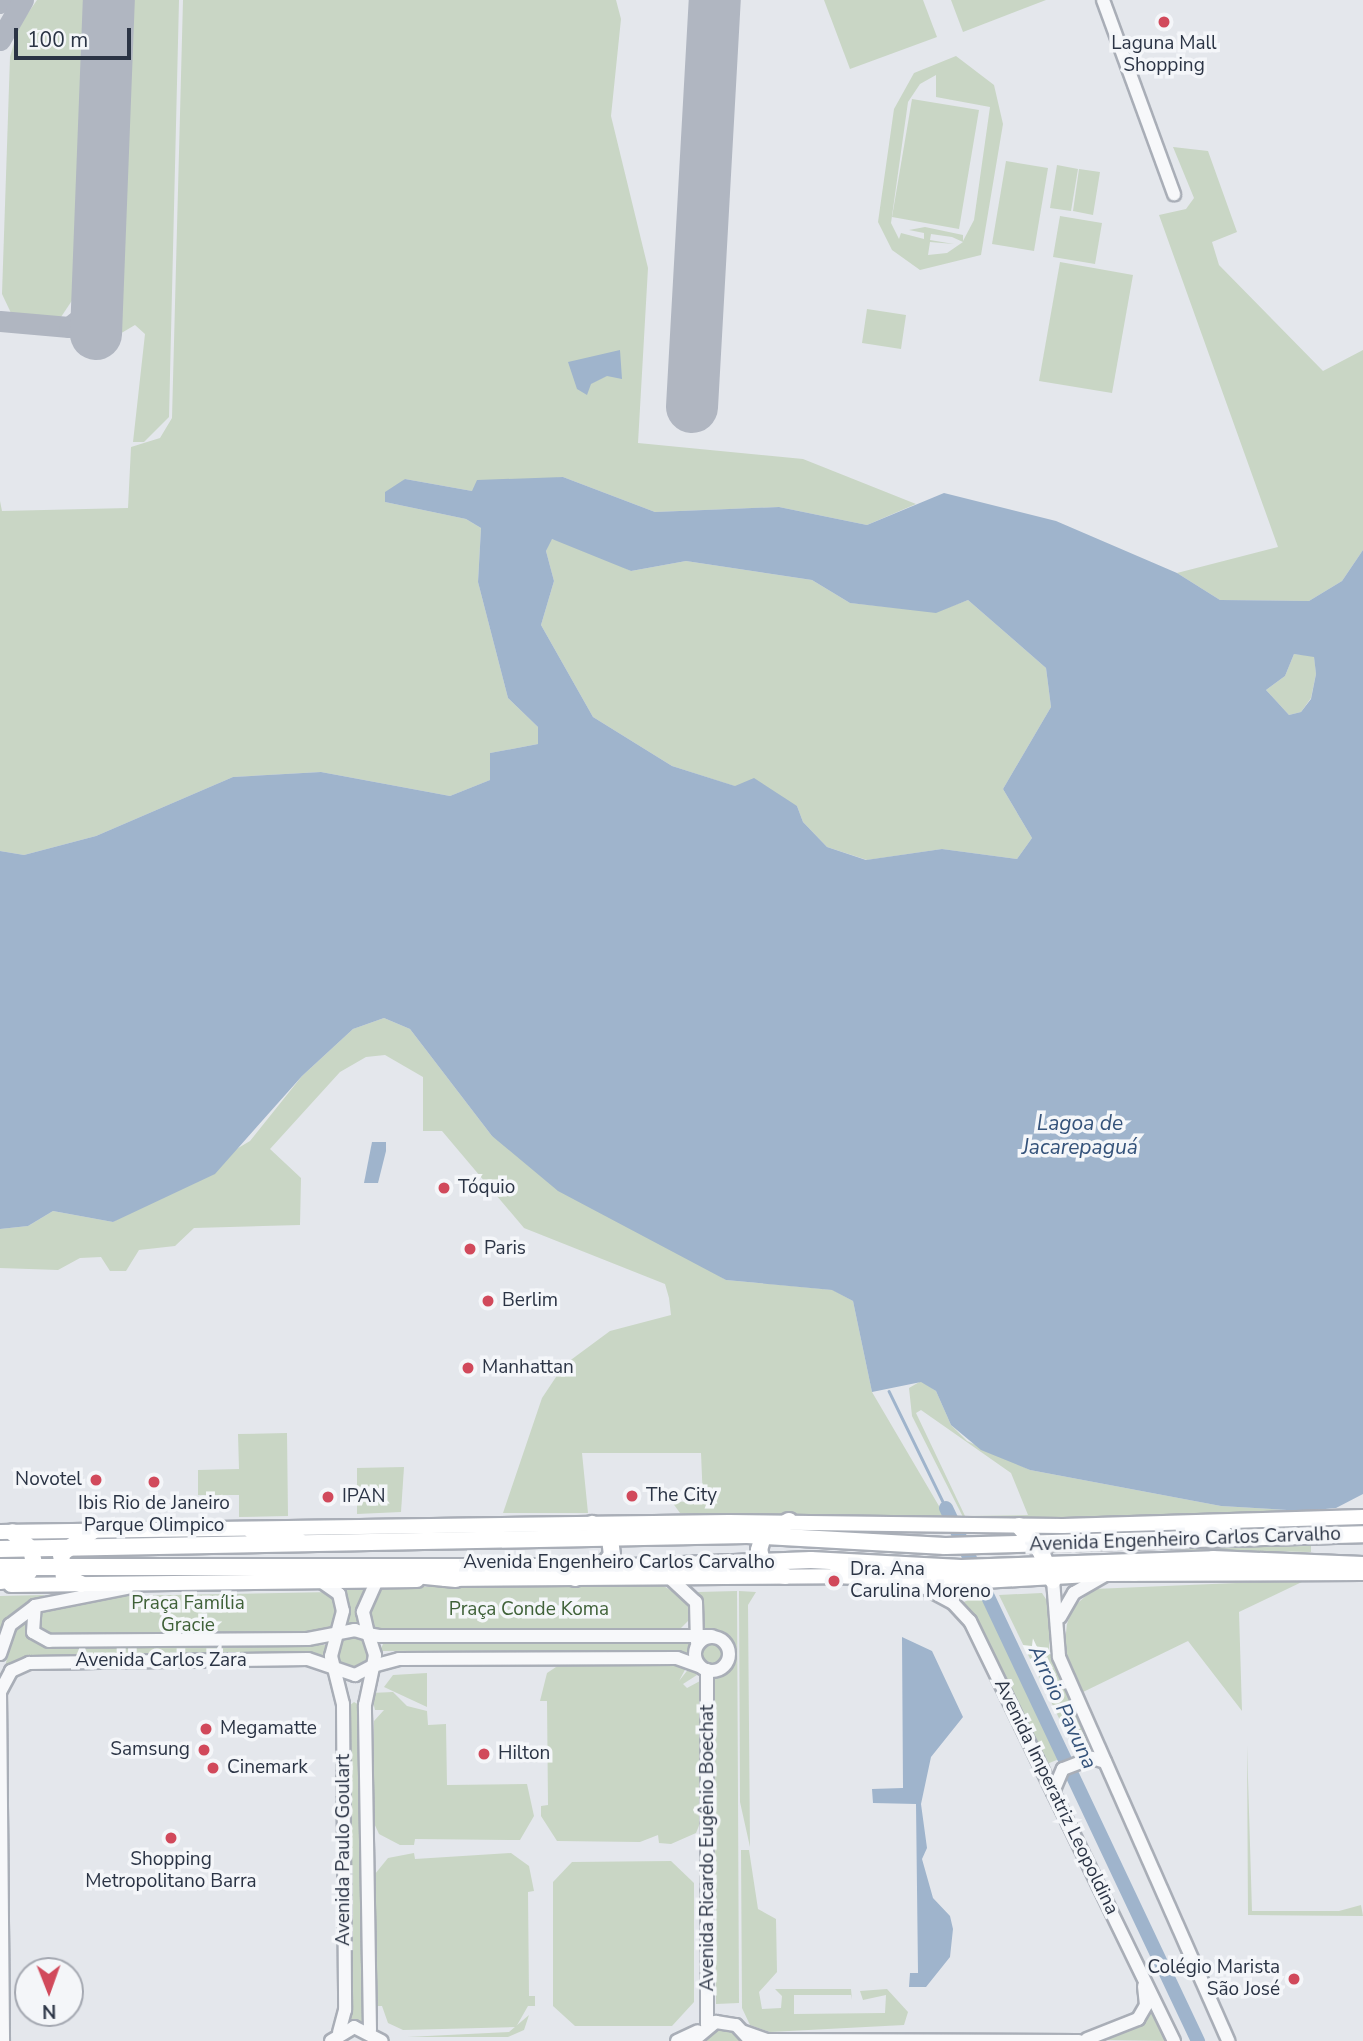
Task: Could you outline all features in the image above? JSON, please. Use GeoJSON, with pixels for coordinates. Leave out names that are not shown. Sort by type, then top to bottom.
{"type":"FeatureCollection","features":[{"type":"Feature","properties":{"kind":"highway"},"geometry":{"type":"LineString","coordinates":[[785,1576],[767,1573],[760,1564],[762,1536],[789,1521]]}},
{"type":"Feature","properties":{"kind":"highway"},"geometry":{"type":"LineString","coordinates":[[575,1577],[606,1565],[612,1555],[610,1538],[592,1524]]}},
{"type":"Feature","properties":{"kind":"highway"},"geometry":{"type":"LineString","coordinates":[[1189,1524],[1244,1539]]}},
{"type":"Feature","properties":{"kind":"highway"},"geometry":{"type":"LineString","coordinates":[[1019,1526],[1036,1545],[1050,1573]]}},
{"type":"Feature","properties":{"kind":"highway"},"geometry":{"type":"LineString","coordinates":[[251,1530],[328,1545]]}},
{"type":"Feature","properties":{"kind":"highway"},"geometry":{"type":"LineString","coordinates":[[81,1584],[65,1578],[61,1567],[64,1548],[93,1531]]}},
{"type":"Feature","properties":{"kind":"highway"},"geometry":{"type":"LineString","coordinates":[[0,1583],[25,1578],[33,1567],[31,1549],[6,1532]]}},
{"type":"Feature","properties":{"kind":"highway","name":"Avenida Engenheiro Carlos Carvalho"},"geometry":{"type":"LineString","coordinates":[[0,1549],[762,1536],[949,1546],[1363,1534]]}},
{"type":"Feature","properties":{"kind":"highway","name":"Avenida Engenheiro Carlos Carvalho"},"geometry":{"type":"LineString","coordinates":[[0,1567],[760,1564],[1001,1575],[1050,1573],[1070,1564],[1268,1559],[1363,1564]]}},
{"type":"Feature","properties":{"kind":"highway"},"geometry":{"type":"LineString","coordinates":[[1070,1564],[1135,1573]]}},
{"type":"Feature","properties":{"kind":"highway"},"geometry":{"type":"LineString","coordinates":[[228,1568],[456,1579]]}},
{"type":"Feature","properties":{"kind":"highway"},"geometry":{"type":"LineString","coordinates":[[835,1576],[912,1573]]}},
{"type":"Feature","properties":{"kind":"main road","name":"Avenida Engenheiro Carlos Carvalho"},"geometry":{"type":"LineString","coordinates":[[6,1532],[789,1521],[1019,1526],[1189,1524],[1363,1517]]}},
{"type":"Feature","properties":{"kind":"main road","name":"Avenida Engenheiro Carlos Carvalho"},"geometry":{"type":"LineString","coordinates":[[1050,1573],[1363,1573]]}},
{"type":"Feature","properties":{"kind":"main road","name":"Avenida Engenheiro Carlos Carvalho"},"geometry":{"type":"LineString","coordinates":[[0,1583],[151,1584],[835,1576]]}},
{"type":"Feature","properties":{"kind":"street"},"geometry":{"type":"LineString","coordinates":[[1103,0],[1174,194]]}},
{"type":"Feature","properties":{"kind":"street","name":"Avenida Imperatriz Leopoldina"},"geometry":{"type":"LineString","coordinates":[[912,1573],[970,1621],[1174,2041]]}},
{"type":"Feature","properties":{"kind":"street"},"geometry":{"type":"LineString","coordinates":[[1050,1573],[1059,1657],[1228,2041]]}},
{"type":"Feature","properties":{"kind":"street"},"geometry":{"type":"LineString","coordinates":[[1057,1623],[1074,1592],[1107,1574]]}},
{"type":"Feature","properties":{"kind":"street"},"geometry":{"type":"LineString","coordinates":[[670,1578],[692,1595],[698,1612],[697,1641]]}},
{"type":"Feature","properties":{"kind":"street"},"geometry":{"type":"LineString","coordinates":[[373,1666],[374,1646],[368,1634],[364,1602],[377,1580]]}},
{"type":"Feature","properties":{"kind":"street"},"geometry":{"type":"LineString","coordinates":[[322,1582],[342,1599],[338,1636],[331,1656],[337,1668],[355,1675],[373,1666],[399,1659],[646,1658],[703,1668],[729,1659],[726,1643],[712,1636],[697,1641],[667,1636],[368,1634],[350,1630],[338,1636]]}},
{"type":"Feature","properties":{"kind":"street"},"geometry":{"type":"LineString","coordinates":[[0,1654],[10,1625],[35,1606],[151,1584]]}},
{"type":"Feature","properties":{"kind":"street","name":"Avenida Carlos Zara"},"geometry":{"type":"LineString","coordinates":[[35,1606],[33,1632],[49,1642],[338,1636]]}},
{"type":"Feature","properties":{"kind":"street"},"geometry":{"type":"LineString","coordinates":[[667,1636],[690,1626],[698,1612]]}},
{"type":"Feature","properties":{"kind":"street","name":"Avenida Ricardo Eugênio Boechat"},"geometry":{"type":"LineString","coordinates":[[697,1641],[703,1668],[699,2032]]}},
{"type":"Feature","properties":{"kind":"street","name":"Avenida Carlos Zara"},"geometry":{"type":"LineString","coordinates":[[0,1692],[11,1671],[29,1662],[308,1659],[337,1668]]}},
{"type":"Feature","properties":{"kind":"street","name":"Avenida Paulo Goulart"},"geometry":{"type":"LineString","coordinates":[[373,1666],[365,1705],[376,2035]]}},
{"type":"Feature","properties":{"kind":"street","name":"Avenida Paulo Goulart"},"geometry":{"type":"LineString","coordinates":[[332,2038],[345,2010],[343,1704],[337,1668]]}},
{"type":"Feature","properties":{"kind":"street"},"geometry":{"type":"LineString","coordinates":[[0,1692],[3,2041]]}},
{"type":"Feature","properties":{"kind":"street"},"geometry":{"type":"LineString","coordinates":[[343,1704],[355,1698],[365,1705]]}},
{"type":"Feature","properties":{"kind":"street"},"geometry":{"type":"LineString","coordinates":[[1053,1792],[1063,1769],[1080,1762],[1105,1762]]}},
{"type":"Feature","properties":{"kind":"street"},"geometry":{"type":"LineString","coordinates":[[677,2041],[727,2022],[747,2036],[767,2040],[1085,2041],[1128,2026],[1143,2012],[1139,1969]]}},
{"type":"Feature","properties":{"kind":"street"},"geometry":{"type":"LineString","coordinates":[[332,2038],[376,2035],[391,2041]]}},
{"type":"Feature","properties":{"kind":"green space"},"geometry":{"type":"Polygon","coordinates":[[[37,0],[88,0],[77,293],[61,317],[11,313],[2,294],[10,57],[19,26],[37,0]]]}},
{"type":"Feature","properties":{"kind":"green space"},"geometry":{"type":"Polygon","coordinates":[[[130,0],[179,0],[169,417],[144,442],[133,442],[145,334],[135,325],[118,335],[130,0]]]}},
{"type":"Feature","properties":{"kind":"green space"},"geometry":{"type":"Polygon","coordinates":[[[183,0],[616,0],[621,19],[611,116],[648,268],[638,443],[803,459],[916,504],[867,525],[779,507],[655,512],[563,477],[472,491],[405,479],[385,502],[466,519],[481,528],[478,582],[508,698],[538,727],[538,744],[490,753],[490,780],[450,796],[321,772],[233,777],[96,836],[24,855],[0,851],[0,501],[2,511],[128,508],[131,447],[160,438],[172,418],[183,0]]]}},
{"type":"Feature","properties":{"kind":"green space"},"geometry":{"type":"Polygon","coordinates":[[[824,0],[923,0],[937,37],[850,69],[824,0]]]}},
{"type":"Feature","properties":{"kind":"green space"},"geometry":{"type":"Polygon","coordinates":[[[951,0],[1046,0],[963,32],[951,0]]]}},
{"type":"Feature","properties":{"kind":"green space"},"geometry":{"type":"Polygon","coordinates":[[[956,56],[994,85],[1003,124],[981,255],[920,270],[892,250],[878,222],[894,109],[914,73],[956,56]],[[936,75],[920,84],[908,102],[891,223],[899,239],[901,233],[924,239],[924,233],[909,230],[925,227],[963,235],[963,241],[974,220],[990,107],[936,97],[936,75]],[[931,234],[930,240],[954,244],[930,242],[928,255],[947,253],[963,242],[952,237],[931,234]]]}},
{"type":"Feature","properties":{"kind":"green space"},"geometry":{"type":"Polygon","coordinates":[[[912,99],[979,110],[959,229],[892,217],[912,99]]]}},
{"type":"Feature","properties":{"kind":"green space"},"geometry":{"type":"Polygon","coordinates":[[[1173,147],[1208,151],[1237,232],[1212,242],[1219,265],[1323,371],[1363,350],[1363,550],[1342,581],[1309,601],[1220,600],[1177,573],[1278,547],[1159,215],[1186,209],[1194,198],[1173,147]]]}},
{"type":"Feature","properties":{"kind":"green space"},"geometry":{"type":"Polygon","coordinates":[[[1006,161],[1048,168],[1034,251],[992,244],[1006,161]]]}},
{"type":"Feature","properties":{"kind":"green space"},"geometry":{"type":"Polygon","coordinates":[[[1057,165],[1078,169],[1071,211],[1050,208],[1057,165]]]}},
{"type":"Feature","properties":{"kind":"green space"},"geometry":{"type":"Polygon","coordinates":[[[1079,169],[1100,172],[1093,215],[1073,211],[1079,169]]]}},
{"type":"Feature","properties":{"kind":"green space"},"geometry":{"type":"Polygon","coordinates":[[[1060,216],[1102,223],[1095,264],[1053,257],[1060,216]]]}},
{"type":"Feature","properties":{"kind":"green space"},"geometry":{"type":"Polygon","coordinates":[[[1060,262],[1133,275],[1112,393],[1039,381],[1060,262]]]}},
{"type":"Feature","properties":{"kind":"green space"},"geometry":{"type":"Polygon","coordinates":[[[867,309],[906,315],[901,349],[862,343],[867,309]]]}},
{"type":"Feature","properties":{"kind":"green space"},"geometry":{"type":"Polygon","coordinates":[[[551,539],[569,541],[631,571],[686,561],[812,580],[850,603],[936,612],[968,600],[1046,668],[1051,707],[1003,789],[1032,838],[1017,859],[942,849],[867,860],[827,847],[803,822],[797,806],[672,766],[593,717],[541,625],[554,581],[546,551],[551,539]]]}},
{"type":"Feature","properties":{"kind":"green space"},"geometry":{"type":"Polygon","coordinates":[[[1294,654],[1314,656],[1316,674],[1311,698],[1301,712],[1289,715],[1266,690],[1285,676],[1294,654]]]}},
{"type":"Feature","properties":{"kind":"green space"},"geometry":{"type":"Polygon","coordinates":[[[384,1018],[410,1029],[492,1136],[726,1280],[833,1290],[853,1301],[872,1392],[946,1518],[680,1513],[672,1502],[703,1501],[701,1453],[582,1453],[588,1513],[503,1513],[542,1398],[564,1365],[610,1331],[671,1315],[669,1298],[665,1284],[524,1228],[442,1131],[423,1131],[423,1077],[385,1055],[366,1057],[340,1072],[270,1149],[301,1178],[300,1225],[194,1228],[175,1246],[139,1250],[126,1271],[110,1271],[101,1257],[80,1258],[58,1270],[0,1268],[0,1229],[28,1226],[53,1211],[113,1222],[250,1141],[302,1076],[353,1029],[384,1018]]]}},
{"type":"Feature","properties":{"kind":"green space"},"geometry":{"type":"Polygon","coordinates":[[[921,1381],[936,1391],[951,1425],[967,1441],[1030,1470],[1221,1506],[1304,1511],[1255,1517],[965,1521],[912,1416],[909,1388],[921,1381]],[[921,1410],[916,1413],[965,1516],[1028,1515],[1011,1473],[921,1410]]]}},
{"type":"Feature","properties":{"kind":"green space"},"geometry":{"type":"Polygon","coordinates":[[[287,1433],[288,1516],[239,1517],[239,1495],[198,1495],[198,1470],[239,1469],[238,1434],[287,1433]]]}},
{"type":"Feature","properties":{"kind":"green space"},"geometry":{"type":"Polygon","coordinates":[[[404,1467],[401,1512],[357,1514],[357,1468],[404,1467]]]}},
{"type":"Feature","properties":{"kind":"green space"},"geometry":{"type":"Polygon","coordinates":[[[1311,1546],[1311,1552],[1138,1549],[1139,1548],[1311,1546]]]}},
{"type":"Feature","properties":{"kind":"green space"},"geometry":{"type":"Polygon","coordinates":[[[1306,1580],[1239,1612],[1242,1711],[1188,1641],[1081,1693],[1064,1650],[1067,1624],[1073,1607],[1094,1589],[1306,1580]]]}},
{"type":"Feature","properties":{"kind":"green space","name":"Praça Conde Koma"},"geometry":{"type":"Polygon","coordinates":[[[662,1585],[690,1602],[690,1619],[679,1630],[374,1630],[368,1615],[379,1587],[662,1585]]]}},
{"type":"Feature","properties":{"kind":"green space"},"geometry":{"type":"Polygon","coordinates":[[[341,1588],[364,1588],[362,1625],[346,1627],[348,1600],[341,1588]]]}},
{"type":"Feature","properties":{"kind":"green space"},"geometry":{"type":"Polygon","coordinates":[[[737,1591],[739,2003],[716,2004],[714,1674],[735,1653],[728,1638],[704,1631],[698,1592],[737,1591]]]}},
{"type":"Feature","properties":{"kind":"green space"},"geometry":{"type":"Polygon","coordinates":[[[739,1591],[756,1592],[748,1605],[750,1847],[740,1802],[739,1591]]]}},
{"type":"Feature","properties":{"kind":"green space","name":"Praça Família Gracie"},"geometry":{"type":"Polygon","coordinates":[[[332,1592],[340,1611],[332,1633],[50,1638],[38,1630],[41,1611],[116,1596],[332,1592]]]}},
{"type":"Feature","properties":{"kind":"green space"},"geometry":{"type":"Polygon","coordinates":[[[1042,1593],[1051,1607],[1049,1651],[1089,1745],[1075,1751],[999,1595],[1042,1593]]]}},
{"type":"Feature","properties":{"kind":"green space"},"geometry":{"type":"Polygon","coordinates":[[[980,1594],[1059,1759],[1047,1764],[981,1631],[960,1604],[980,1594]]]}},
{"type":"Feature","properties":{"kind":"green space"},"geometry":{"type":"Polygon","coordinates":[[[45,1595],[29,1604],[0,1636],[0,1596],[45,1595]]]}},
{"type":"Feature","properties":{"kind":"green space"},"geometry":{"type":"Polygon","coordinates":[[[26,1619],[28,1630],[66,1649],[328,1645],[326,1656],[65,1655],[21,1659],[4,1670],[16,1626],[26,1619]]]}},
{"type":"Feature","properties":{"kind":"green space"},"geometry":{"type":"Polygon","coordinates":[[[353,1636],[365,1641],[370,1653],[365,1665],[353,1670],[341,1665],[336,1653],[341,1641],[353,1636]]]}},
{"type":"Feature","properties":{"kind":"green space"},"geometry":{"type":"Polygon","coordinates":[[[695,1642],[691,1658],[642,1650],[380,1651],[383,1644],[695,1642]]]}},
{"type":"Feature","properties":{"kind":"green space"},"geometry":{"type":"Polygon","coordinates":[[[707,1644],[715,1644],[722,1651],[722,1659],[715,1666],[707,1666],[700,1659],[700,1651],[707,1644]]]}},
{"type":"Feature","properties":{"kind":"green space"},"geometry":{"type":"Polygon","coordinates":[[[673,1661],[687,1666],[679,1681],[690,1667],[697,1675],[683,1684],[687,1688],[700,1681],[701,1686],[702,1818],[696,1833],[671,1844],[659,1843],[658,1835],[640,1842],[557,1841],[541,1816],[541,1806],[548,1805],[547,1701],[540,1701],[547,1673],[562,1663],[673,1661]]]}},
{"type":"Feature","properties":{"kind":"green space"},"geometry":{"type":"Polygon","coordinates":[[[427,1673],[427,1707],[384,1687],[393,1675],[427,1673]]]}},
{"type":"Feature","properties":{"kind":"green space"},"geometry":{"type":"Polygon","coordinates":[[[393,1692],[407,1706],[427,1711],[428,1725],[446,1724],[447,1785],[527,1784],[534,1816],[520,1840],[415,1839],[414,1845],[400,1845],[379,1834],[373,1821],[374,1721],[384,1710],[375,1710],[371,1693],[393,1692]]]}},
{"type":"Feature","properties":{"kind":"green space"},"geometry":{"type":"Polygon","coordinates":[[[354,1702],[359,1705],[364,2022],[349,2022],[349,1706],[354,1702]]]}},
{"type":"Feature","properties":{"kind":"green space"},"geometry":{"type":"Polygon","coordinates":[[[1247,1745],[1252,1911],[1339,1911],[1361,1905],[1363,1916],[1248,1915],[1247,1745]]]}},
{"type":"Feature","properties":{"kind":"green space"},"geometry":{"type":"Polygon","coordinates":[[[741,1850],[749,1850],[758,1909],[776,1919],[777,1972],[759,1992],[762,2009],[781,2008],[782,1996],[775,1989],[851,1989],[852,2000],[851,1995],[794,1995],[794,2014],[885,2013],[886,1995],[863,2000],[860,1991],[887,1989],[908,2012],[904,2025],[770,2032],[750,2025],[742,2008],[741,1850]]]}},
{"type":"Feature","properties":{"kind":"green space"},"geometry":{"type":"Polygon","coordinates":[[[414,1853],[415,1859],[511,1853],[529,1866],[534,1891],[528,1892],[529,1996],[535,1996],[535,2006],[528,2006],[516,2027],[403,2030],[388,2023],[382,2006],[374,2006],[375,1874],[388,1858],[414,1853]]]}},
{"type":"Feature","properties":{"kind":"green space"},"geometry":{"type":"Polygon","coordinates":[[[671,1861],[694,1883],[694,2002],[672,2026],[575,2026],[553,2006],[553,1882],[572,1862],[671,1861]]]}},
{"type":"Feature","properties":{"kind":"green space"},"geometry":{"type":"Polygon","coordinates":[[[1153,2004],[1168,2041],[1105,2040],[1136,2028],[1153,2004]]]}},
{"type":"Feature","properties":{"kind":"green space"},"geometry":{"type":"Polygon","coordinates":[[[529,2015],[524,2030],[508,2037],[407,2037],[509,2032],[529,2015]]]}},
{"type":"Feature","properties":{"kind":"green space"},"geometry":{"type":"Polygon","coordinates":[[[717,2028],[734,2031],[744,2041],[699,2041],[717,2028]]]}},
{"type":"Feature","properties":{"kind":"water"},"geometry":{"type":"Polygon","coordinates":[[[620,350],[622,379],[607,376],[591,384],[587,395],[577,389],[568,362],[620,350]]]}},
{"type":"Feature","properties":{"kind":"water","name":"Lagoa de Jacarepaguá"},"geometry":{"type":"Polygon","coordinates":[[[563,477],[655,512],[779,507],[867,525],[944,493],[1056,521],[1177,573],[1220,600],[1309,601],[1342,581],[1363,550],[1363,1494],[1336,1508],[1304,1511],[1221,1506],[1030,1470],[981,1450],[951,1425],[936,1391],[921,1382],[872,1392],[853,1301],[832,1290],[726,1280],[558,1191],[492,1136],[410,1029],[384,1018],[353,1029],[302,1076],[215,1174],[113,1222],[53,1211],[28,1226],[0,1229],[0,851],[24,855],[96,836],[233,777],[321,772],[450,796],[490,780],[490,753],[538,744],[538,727],[508,698],[478,582],[481,528],[466,519],[385,502],[385,492],[405,479],[472,491],[477,480],[563,477]],[[552,539],[546,551],[554,581],[541,625],[593,717],[672,766],[735,786],[754,778],[797,806],[803,822],[827,847],[866,860],[942,849],[1017,859],[1032,838],[1003,789],[1051,707],[1046,668],[968,600],[936,613],[850,603],[812,580],[686,561],[631,571],[552,539]],[[1294,654],[1285,676],[1266,690],[1289,715],[1301,712],[1311,699],[1316,674],[1314,657],[1294,654]]]}},
{"type":"Feature","properties":{"kind":"water"},"geometry":{"type":"Polygon","coordinates":[[[372,1142],[386,1142],[386,1151],[378,1183],[364,1183],[372,1142]]]}},
{"type":"Feature","properties":{"kind":"water"},"geometry":{"type":"Polygon","coordinates":[[[902,1637],[932,1651],[963,1717],[931,1757],[921,1804],[927,1848],[922,1859],[933,1898],[950,1916],[953,1929],[950,1957],[926,1987],[909,1987],[910,1973],[918,1973],[916,1804],[873,1803],[872,1789],[903,1788],[902,1637]]]}},
{"type":"Feature","properties":{"kind":"waterway","name":"Arroio Pavuna"},"geometry":{"type":"LineString","coordinates":[[889,1391],[946,1508]]}},
{"type":"Feature","properties":{"kind":"waterway","name":"Arroio Pavuna"},"geometry":{"type":"LineString","coordinates":[[946,1508],[1198,2041]]}},
{"type":"Feature","properties":{"kind":"taxiway"},"geometry":{"type":"LineString","coordinates":[[0,40],[23,0]]}},
{"type":"Feature","properties":{"kind":"taxiway"},"geometry":{"type":"LineString","coordinates":[[0,321],[69,327],[97,305]]}},
{"type":"Feature","properties":{"kind":"runway"},"geometry":{"type":"LineString","coordinates":[[96,334],[109,0]]}},
{"type":"Feature","properties":{"kind":"runway"},"geometry":{"type":"LineString","coordinates":[[692,407],[715,0]]}},
{"type":"Feature","properties":{"kind":"place","name":"Laguna Mall Shopping"},"geometry":{"type":"Point","coordinates":[1164,22]}},
{"type":"Feature","properties":{"kind":"place","name":"Tóquio"},"geometry":{"type":"Point","coordinates":[444,1188]}},
{"type":"Feature","properties":{"kind":"place","name":"Paris"},"geometry":{"type":"Point","coordinates":[470,1249]}},
{"type":"Feature","properties":{"kind":"place","name":"Berlim"},"geometry":{"type":"Point","coordinates":[488,1301]}},
{"type":"Feature","properties":{"kind":"place","name":"Manhattan"},"geometry":{"type":"Point","coordinates":[468,1368]}},
{"type":"Feature","properties":{"kind":"place","name":"Novotel"},"geometry":{"type":"Point","coordinates":[96,1480]}},
{"type":"Feature","properties":{"kind":"place","name":"Ibis Rio de Janeiro Parque Olimpico"},"geometry":{"type":"Point","coordinates":[154,1482]}},
{"type":"Feature","properties":{"kind":"place","name":"The City"},"geometry":{"type":"Point","coordinates":[632,1496]}},
{"type":"Feature","properties":{"kind":"place","name":"IPAN"},"geometry":{"type":"Point","coordinates":[328,1497]}},
{"type":"Feature","properties":{"kind":"place","name":"Dra. Ana Carulina Moreno"},"geometry":{"type":"Point","coordinates":[834,1581]}},
{"type":"Feature","properties":{"kind":"place","name":"Megamatte"},"geometry":{"type":"Point","coordinates":[206,1729]}},
{"type":"Feature","properties":{"kind":"place","name":"Samsung"},"geometry":{"type":"Point","coordinates":[204,1750]}},
{"type":"Feature","properties":{"kind":"place","name":"Hilton"},"geometry":{"type":"Point","coordinates":[484,1754]}},
{"type":"Feature","properties":{"kind":"place","name":"Cinemark"},"geometry":{"type":"Point","coordinates":[213,1768]}},
{"type":"Feature","properties":{"kind":"place","name":"Shopping Metropolitano Barra"},"geometry":{"type":"Point","coordinates":[171,1838]}},
{"type":"Feature","properties":{"kind":"place","name":"Colégio Marista São José"},"geometry":{"type":"Point","coordinates":[1294,1979]}}]}
